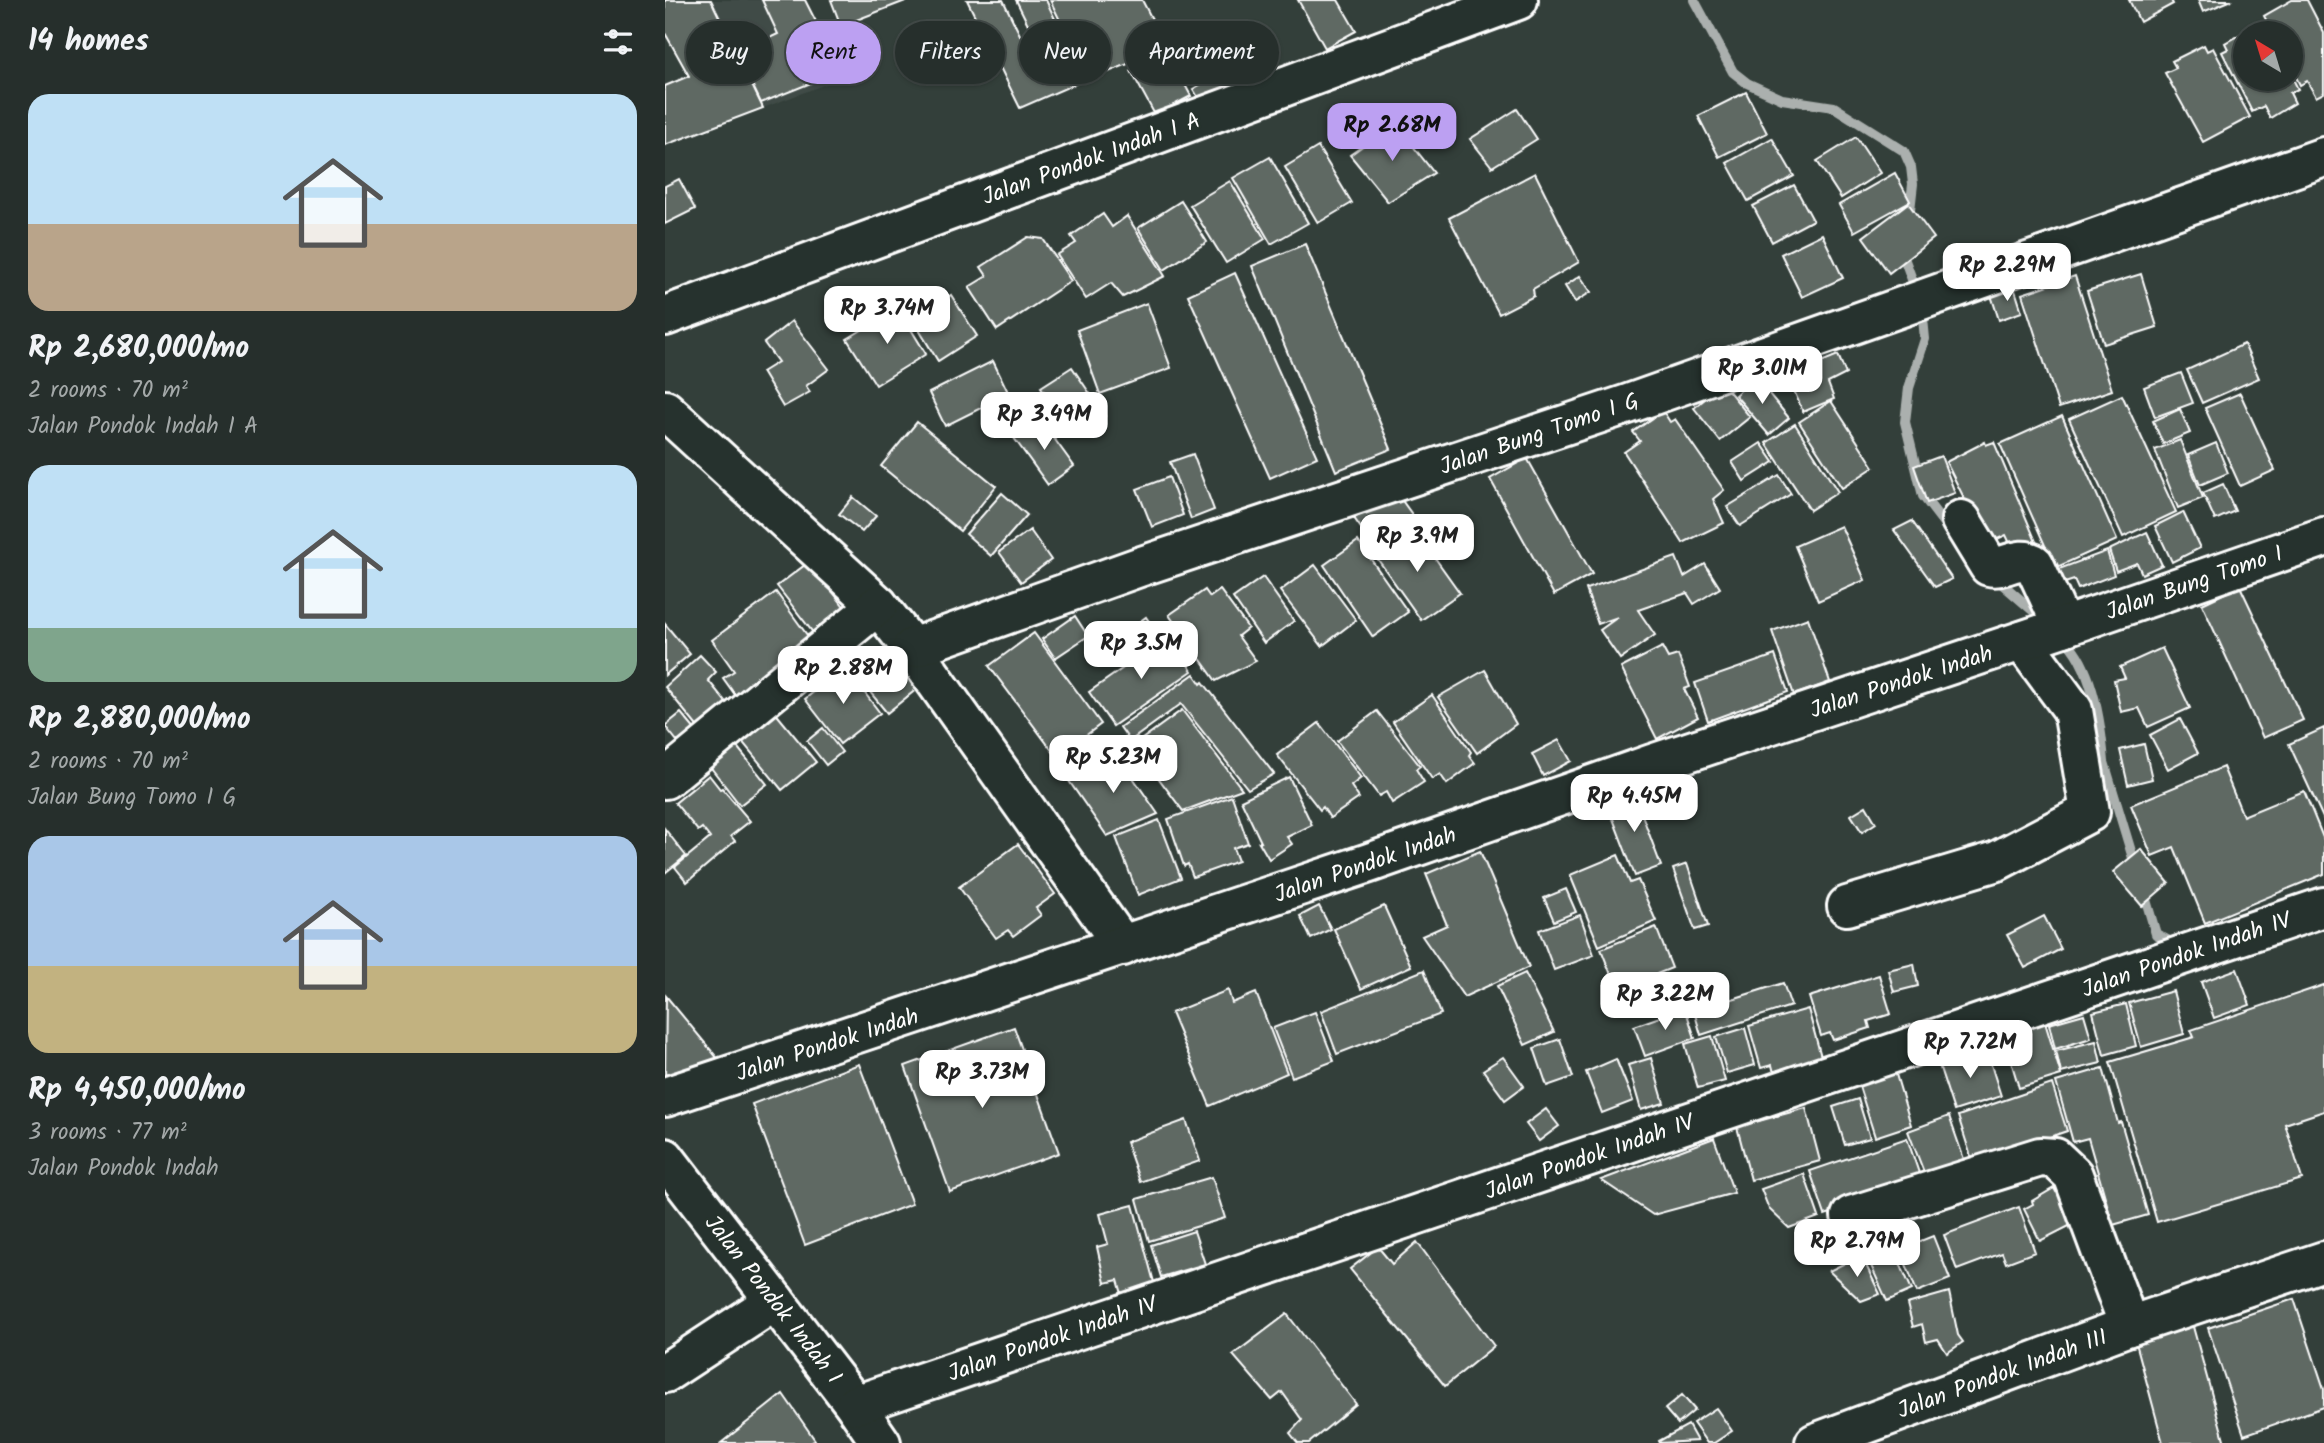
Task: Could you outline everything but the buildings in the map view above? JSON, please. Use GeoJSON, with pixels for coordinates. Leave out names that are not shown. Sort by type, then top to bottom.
{"type":"FeatureCollection","features":[{"type":"Feature","properties":{"kind":"street","name":"Jalan Pondok Indah I A"},"geometry":{"type":"LineString","coordinates":[[665,316],[1518,0]]}},
{"type":"Feature","properties":{"kind":"street","name":"Jalan Bung Tomo I G"},"geometry":{"type":"LineString","coordinates":[[912,648],[1139,567],[1641,400],[2324,158]]}},
{"type":"Feature","properties":{"kind":"street"},"geometry":{"type":"LineString","coordinates":[[665,410],[877,605],[912,648],[1123,946]]}},
{"type":"Feature","properties":{"kind":"street"},"geometry":{"type":"LineString","coordinates":[[1961,520],[1989,566],[1997,567],[2023,560],[2034,564],[2063,627]]}},
{"type":"Feature","properties":{"kind":"street","name":"Jalan Bung Tomo I"},"geometry":{"type":"LineString","coordinates":[[2063,627],[2324,537]]}},
{"type":"Feature","properties":{"kind":"street"},"geometry":{"type":"LineString","coordinates":[[665,779],[877,605]]}},
{"type":"Feature","properties":{"kind":"street","name":"Jalan Pondok Indah"},"geometry":{"type":"LineString","coordinates":[[665,1097],[1123,946],[1652,764],[2063,627]]}},
{"type":"Feature","properties":{"kind":"street"},"geometry":{"type":"LineString","coordinates":[[1847,906],[1997,861],[2091,812],[2073,710],[2022,641]]}},
{"type":"Feature","properties":{"kind":"street","name":"Jalan Pondok Indah IV"},"geometry":{"type":"LineString","coordinates":[[855,1405],[2324,907]]}},
{"type":"Feature","properties":{"kind":"street","name":"Jalan Pondok Indah I"},"geometry":{"type":"LineString","coordinates":[[665,1157],[855,1405],[881,1443]]}},
{"type":"Feature","properties":{"kind":"street","name":"Jalan Pondok Indah III"},"geometry":{"type":"LineString","coordinates":[[1815,1443],[2129,1326],[2073,1175],[2064,1163],[2055,1158],[2040,1157],[1851,1216]]}},
{"type":"Feature","properties":{"kind":"street"},"geometry":{"type":"LineString","coordinates":[[2129,1326],[2324,1261]]}},
{"type":"Feature","properties":{"kind":"street"},"geometry":{"type":"LineString","coordinates":[[665,1373],[775,1301]]}},
{"type":"Feature","properties":{"kind":"shaded area"},"geometry":{"type":"Polygon","coordinates":[[[711,0],[805,0],[816,21],[786,21],[786,84],[826,84],[763,108],[751,84],[772,84],[772,21],[721,21],[711,0]]]}},
{"type":"Feature","properties":{"kind":"waterway"},"geometry":{"type":"LineString","coordinates":[[1694,0],[1733,72],[1747,83],[1782,99],[1834,107],[1904,151],[1911,167],[1913,184],[1909,219]]}},
{"type":"Feature","properties":{"kind":"waterway"},"geometry":{"type":"LineString","coordinates":[[1904,249],[1903,255],[1917,293]]}},
{"type":"Feature","properties":{"kind":"waterway"},"geometry":{"type":"LineString","coordinates":[[1922,308],[1925,339],[1909,388],[1905,422],[1923,496],[1949,530]]}},
{"type":"Feature","properties":{"kind":"waterway"},"geometry":{"type":"LineString","coordinates":[[1994,577],[2045,621]]}},
{"type":"Feature","properties":{"kind":"waterway"},"geometry":{"type":"LineString","coordinates":[[2062,637],[2081,662],[2088,678],[2097,712],[2104,762],[2136,868]]}},
{"type":"Feature","properties":{"kind":"waterway"},"geometry":{"type":"LineString","coordinates":[[2143,890],[2156,934],[2178,946]]}}]}
